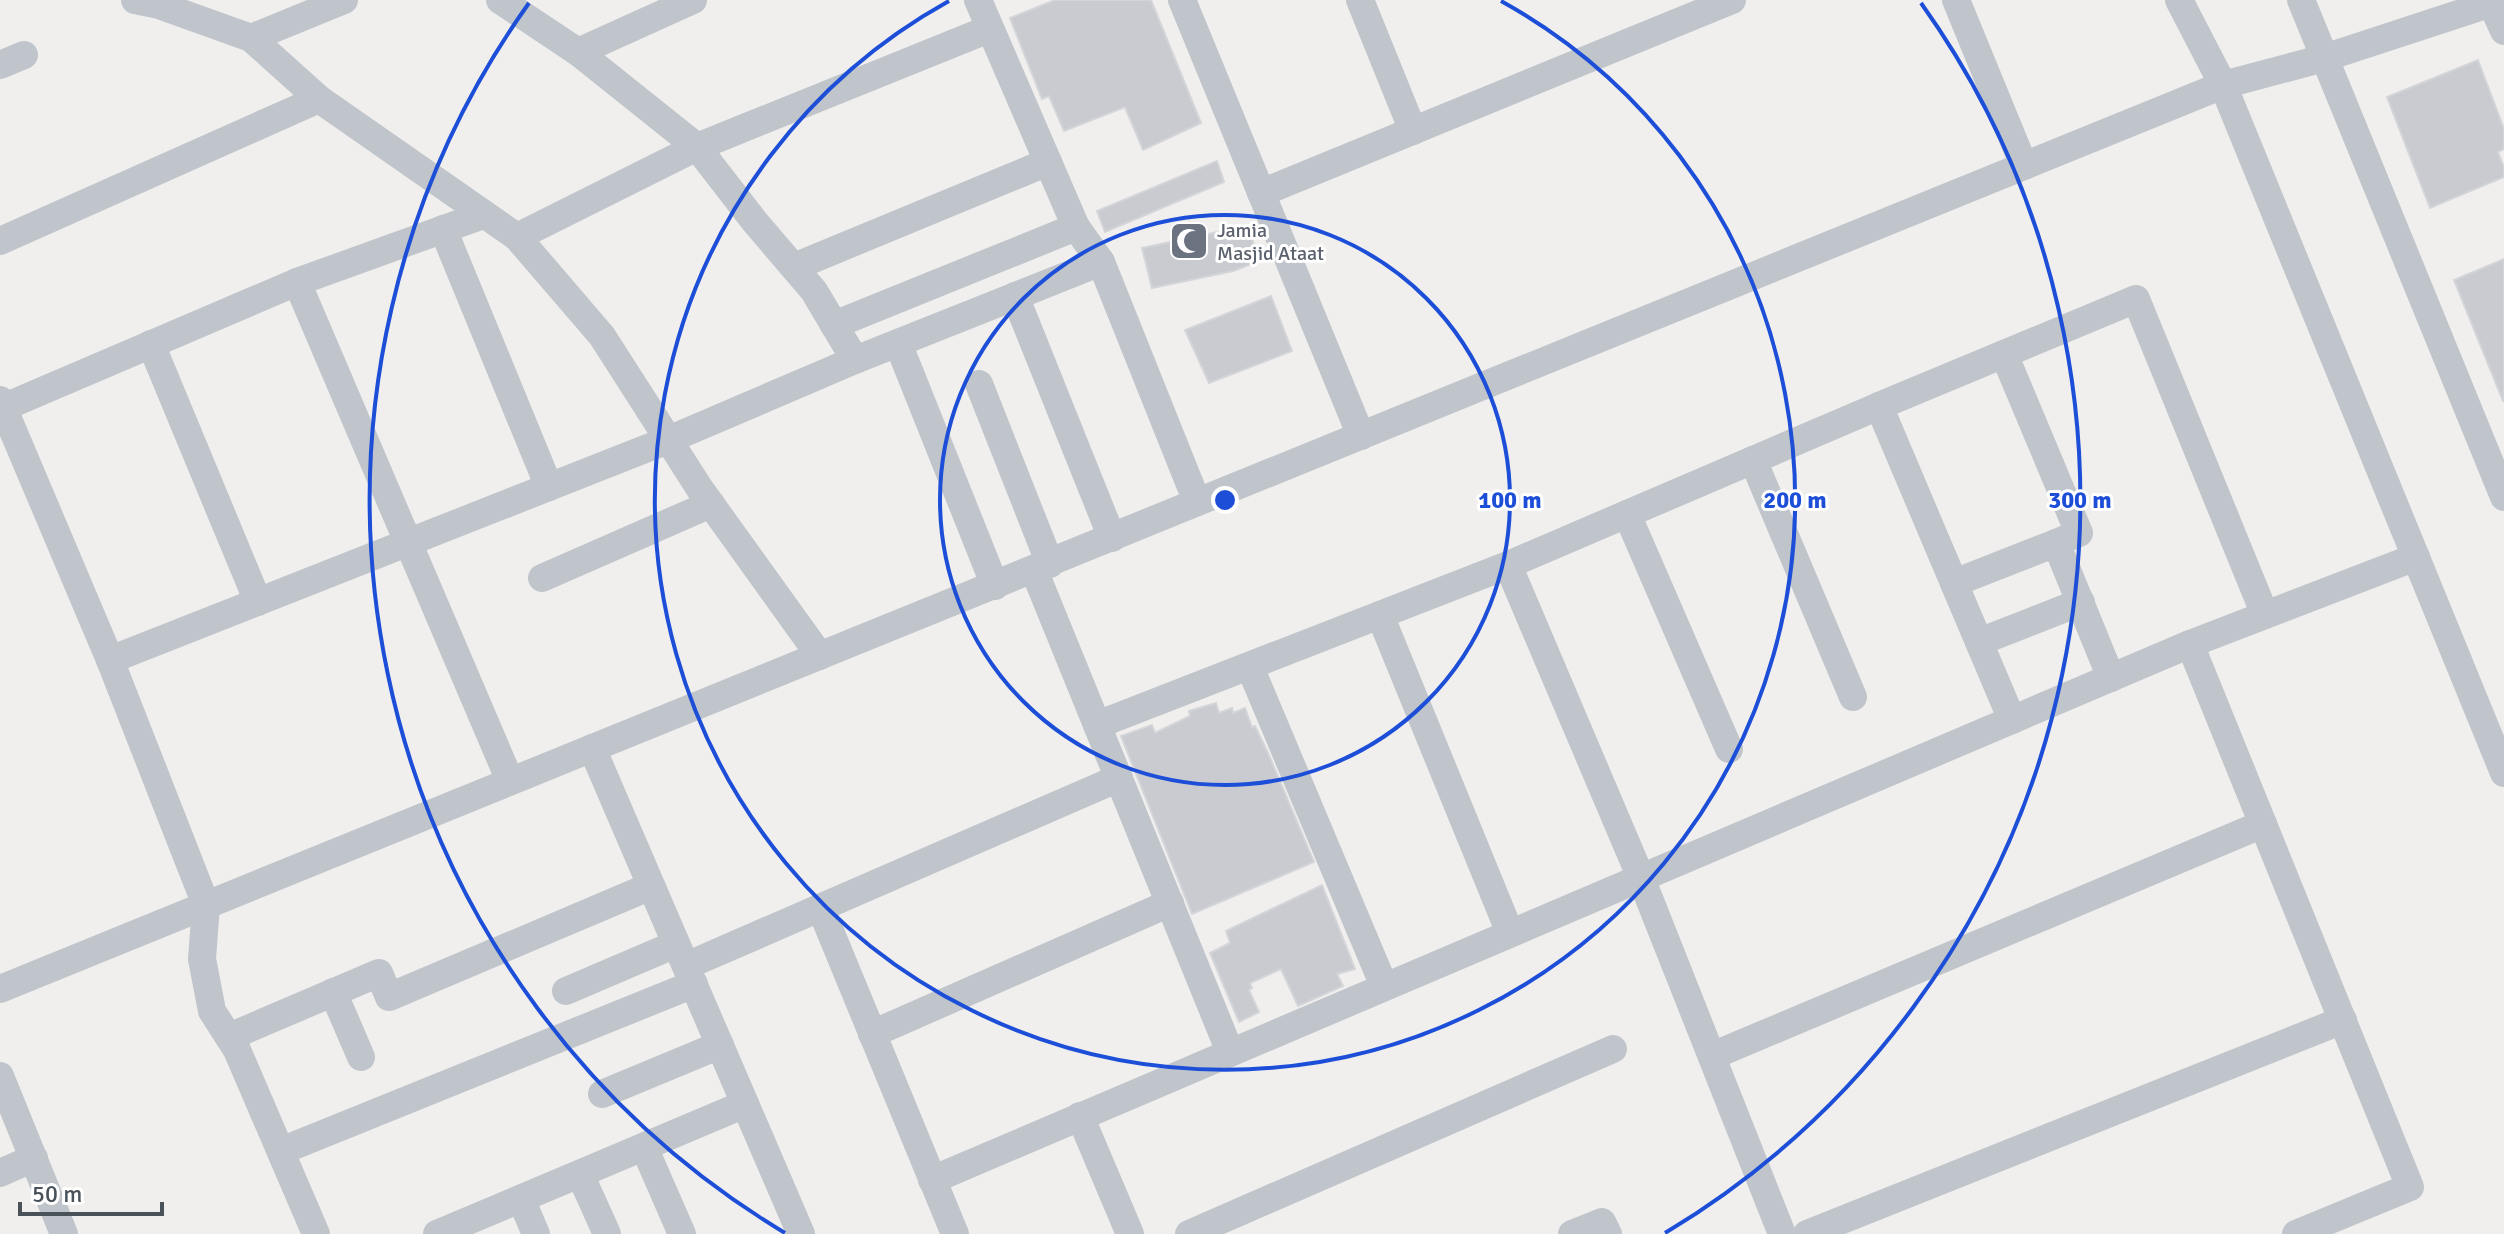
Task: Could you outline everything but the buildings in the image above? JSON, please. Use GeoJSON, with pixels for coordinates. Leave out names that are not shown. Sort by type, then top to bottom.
{"type":"FeatureCollection","features":[{"type":"Feature","properties":{"kind":"street"},"geometry":{"type":"LineString","coordinates":[[135,0],[159,5],[251,38],[319,99],[517,237],[602,336],[711,504],[820,656]]}},
{"type":"Feature","properties":{"kind":"street"},"geometry":{"type":"LineString","coordinates":[[251,38],[344,0]]}},
{"type":"Feature","properties":{"kind":"street"},"geometry":{"type":"LineString","coordinates":[[500,0],[578,52],[697,147],[814,291],[855,360]]}},
{"type":"Feature","properties":{"kind":"street"},"geometry":{"type":"LineString","coordinates":[[978,0],[1076,227],[1101,262],[1197,502]]}},
{"type":"Feature","properties":{"kind":"street"},"geometry":{"type":"LineString","coordinates":[[1182,0],[1361,436]]}},
{"type":"Feature","properties":{"kind":"street"},"geometry":{"type":"LineString","coordinates":[[1360,0],[1413,131]]}},
{"type":"Feature","properties":{"kind":"street"},"geometry":{"type":"LineString","coordinates":[[1261,193],[1732,0]]}},
{"type":"Feature","properties":{"kind":"street"},"geometry":{"type":"LineString","coordinates":[[1956,0],[2024,166]]}},
{"type":"Feature","properties":{"kind":"street"},"geometry":{"type":"LineString","coordinates":[[2179,0],[2223,85],[2504,773]]}},
{"type":"Feature","properties":{"kind":"street"},"geometry":{"type":"LineString","coordinates":[[2301,0],[2504,497]]}},
{"type":"Feature","properties":{"kind":"street"},"geometry":{"type":"LineString","coordinates":[[578,52],[677,3]]}},
{"type":"Feature","properties":{"kind":"street"},"geometry":{"type":"LineString","coordinates":[[0,989],[2223,85],[2324,58],[2499,19]]}},
{"type":"Feature","properties":{"kind":"street"},"geometry":{"type":"LineString","coordinates":[[517,237],[697,147],[989,29]]}},
{"type":"Feature","properties":{"kind":"street"},"geometry":{"type":"LineString","coordinates":[[0,241],[319,99]]}},
{"type":"Feature","properties":{"kind":"street"},"geometry":{"type":"LineString","coordinates":[[794,267],[1048,162]]}},
{"type":"Feature","properties":{"kind":"street"},"geometry":{"type":"LineString","coordinates":[[316,1234],[237,1050],[212,1011],[202,959],[206,905],[110,660],[1,406],[297,282],[483,215]]}},
{"type":"Feature","properties":{"kind":"street"},"geometry":{"type":"LineString","coordinates":[[834,325],[1076,227]]}},
{"type":"Feature","properties":{"kind":"street"},"geometry":{"type":"LineString","coordinates":[[443,229],[549,487]]}},
{"type":"Feature","properties":{"kind":"street"},"geometry":{"type":"LineString","coordinates":[[110,660],[668,440],[855,360],[1101,262]]}},
{"type":"Feature","properties":{"kind":"street"},"geometry":{"type":"LineString","coordinates":[[297,282],[510,781]]}},
{"type":"Feature","properties":{"kind":"street"},"geometry":{"type":"LineString","coordinates":[[1015,296],[1112,538]]}},
{"type":"Feature","properties":{"kind":"street"},"geometry":{"type":"LineString","coordinates":[[1097,725],[1508,565],[2136,299],[2265,615]]}},
{"type":"Feature","properties":{"kind":"street"},"geometry":{"type":"LineString","coordinates":[[898,343],[995,586]]}},
{"type":"Feature","properties":{"kind":"street"},"geometry":{"type":"LineString","coordinates":[[151,344],[258,602]]}},
{"type":"Feature","properties":{"kind":"street"},"geometry":{"type":"LineString","coordinates":[[1954,583],[2079,533],[2004,354]]}},
{"type":"Feature","properties":{"kind":"street"},"geometry":{"type":"LineString","coordinates":[[979,384],[1097,725],[1230,1052]]}},
{"type":"Feature","properties":{"kind":"street"},"geometry":{"type":"LineString","coordinates":[[1879,406],[2012,720]]}},
{"type":"Feature","properties":{"kind":"street"},"geometry":{"type":"LineString","coordinates":[[1753,460],[1853,697]]}},
{"type":"Feature","properties":{"kind":"street"},"geometry":{"type":"LineString","coordinates":[[542,578],[711,504]]}},
{"type":"Feature","properties":{"kind":"street"},"geometry":{"type":"LineString","coordinates":[[1627,514],[1729,749]]}},
{"type":"Feature","properties":{"kind":"street"},"geometry":{"type":"LineString","coordinates":[[2056,543],[2111,678]]}},
{"type":"Feature","properties":{"kind":"street"},"geometry":{"type":"LineString","coordinates":[[932,1180],[2190,644],[2416,557]]}},
{"type":"Feature","properties":{"kind":"street"},"geometry":{"type":"LineString","coordinates":[[1508,565],[1641,878],[1782,1234]]}},
{"type":"Feature","properties":{"kind":"street"},"geometry":{"type":"LineString","coordinates":[[1979,642],[2081,602]]}},
{"type":"Feature","properties":{"kind":"street"},"geometry":{"type":"LineString","coordinates":[[1380,615],[1510,933]]}},
{"type":"Feature","properties":{"kind":"street"},"geometry":{"type":"LineString","coordinates":[[2190,644],[2410,1187],[2296,1234]]}},
{"type":"Feature","properties":{"kind":"street"},"geometry":{"type":"LineString","coordinates":[[1250,667],[1384,986]]}},
{"type":"Feature","properties":{"kind":"street"},"geometry":{"type":"LineString","coordinates":[[592,748],[801,1234]]}},
{"type":"Feature","properties":{"kind":"street"},"geometry":{"type":"LineString","coordinates":[[281,1151],[685,965],[1119,778]]}},
{"type":"Feature","properties":{"kind":"street"},"geometry":{"type":"LineString","coordinates":[[1712,1056],[2263,824]]}},
{"type":"Feature","properties":{"kind":"street"},"geometry":{"type":"LineString","coordinates":[[229,1037],[379,973],[389,997],[651,886]]}},
{"type":"Feature","properties":{"kind":"street"},"geometry":{"type":"LineString","coordinates":[[872,1034],[1170,903]]}},
{"type":"Feature","properties":{"kind":"street"},"geometry":{"type":"LineString","coordinates":[[821,909],[955,1234]]}},
{"type":"Feature","properties":{"kind":"street"},"geometry":{"type":"LineString","coordinates":[[566,991],[685,965]]}},
{"type":"Feature","properties":{"kind":"street"},"geometry":{"type":"LineString","coordinates":[[333,992],[361,1057]]}},
{"type":"Feature","properties":{"kind":"street"},"geometry":{"type":"LineString","coordinates":[[1807,1234],[2343,1020]]}},
{"type":"Feature","properties":{"kind":"street"},"geometry":{"type":"LineString","coordinates":[[602,1094],[720,1045]]}},
{"type":"Feature","properties":{"kind":"street"},"geometry":{"type":"LineString","coordinates":[[1189,1234],[1613,1049]]}},
{"type":"Feature","properties":{"kind":"street"},"geometry":{"type":"LineString","coordinates":[[0,1076],[64,1234]]}},
{"type":"Feature","properties":{"kind":"street"},"geometry":{"type":"LineString","coordinates":[[449,1232],[745,1104]]}},
{"type":"Feature","properties":{"kind":"street"},"geometry":{"type":"LineString","coordinates":[[1080,1116],[1130,1234]]}},
{"type":"Feature","properties":{"kind":"street"},"geometry":{"type":"LineString","coordinates":[[644,1147],[682,1234]]}},
{"type":"Feature","properties":{"kind":"street"},"geometry":{"type":"LineString","coordinates":[[0,1173],[34,1158]]}},
{"type":"Feature","properties":{"kind":"street"},"geometry":{"type":"LineString","coordinates":[[580,1174],[607,1234]]}},
{"type":"Feature","properties":{"kind":"street"},"geometry":{"type":"LineString","coordinates":[[521,1199],[536,1234]]}},
{"type":"Feature","properties":{"kind":"street"},"geometry":{"type":"LineString","coordinates":[[1572,1234],[1602,1222],[1608,1234]]}},
{"type":"Feature","properties":{"kind":"place","name":"Jamia Masjid Ataat"},"geometry":{"type":"Point","coordinates":[1189,241]}}]}
